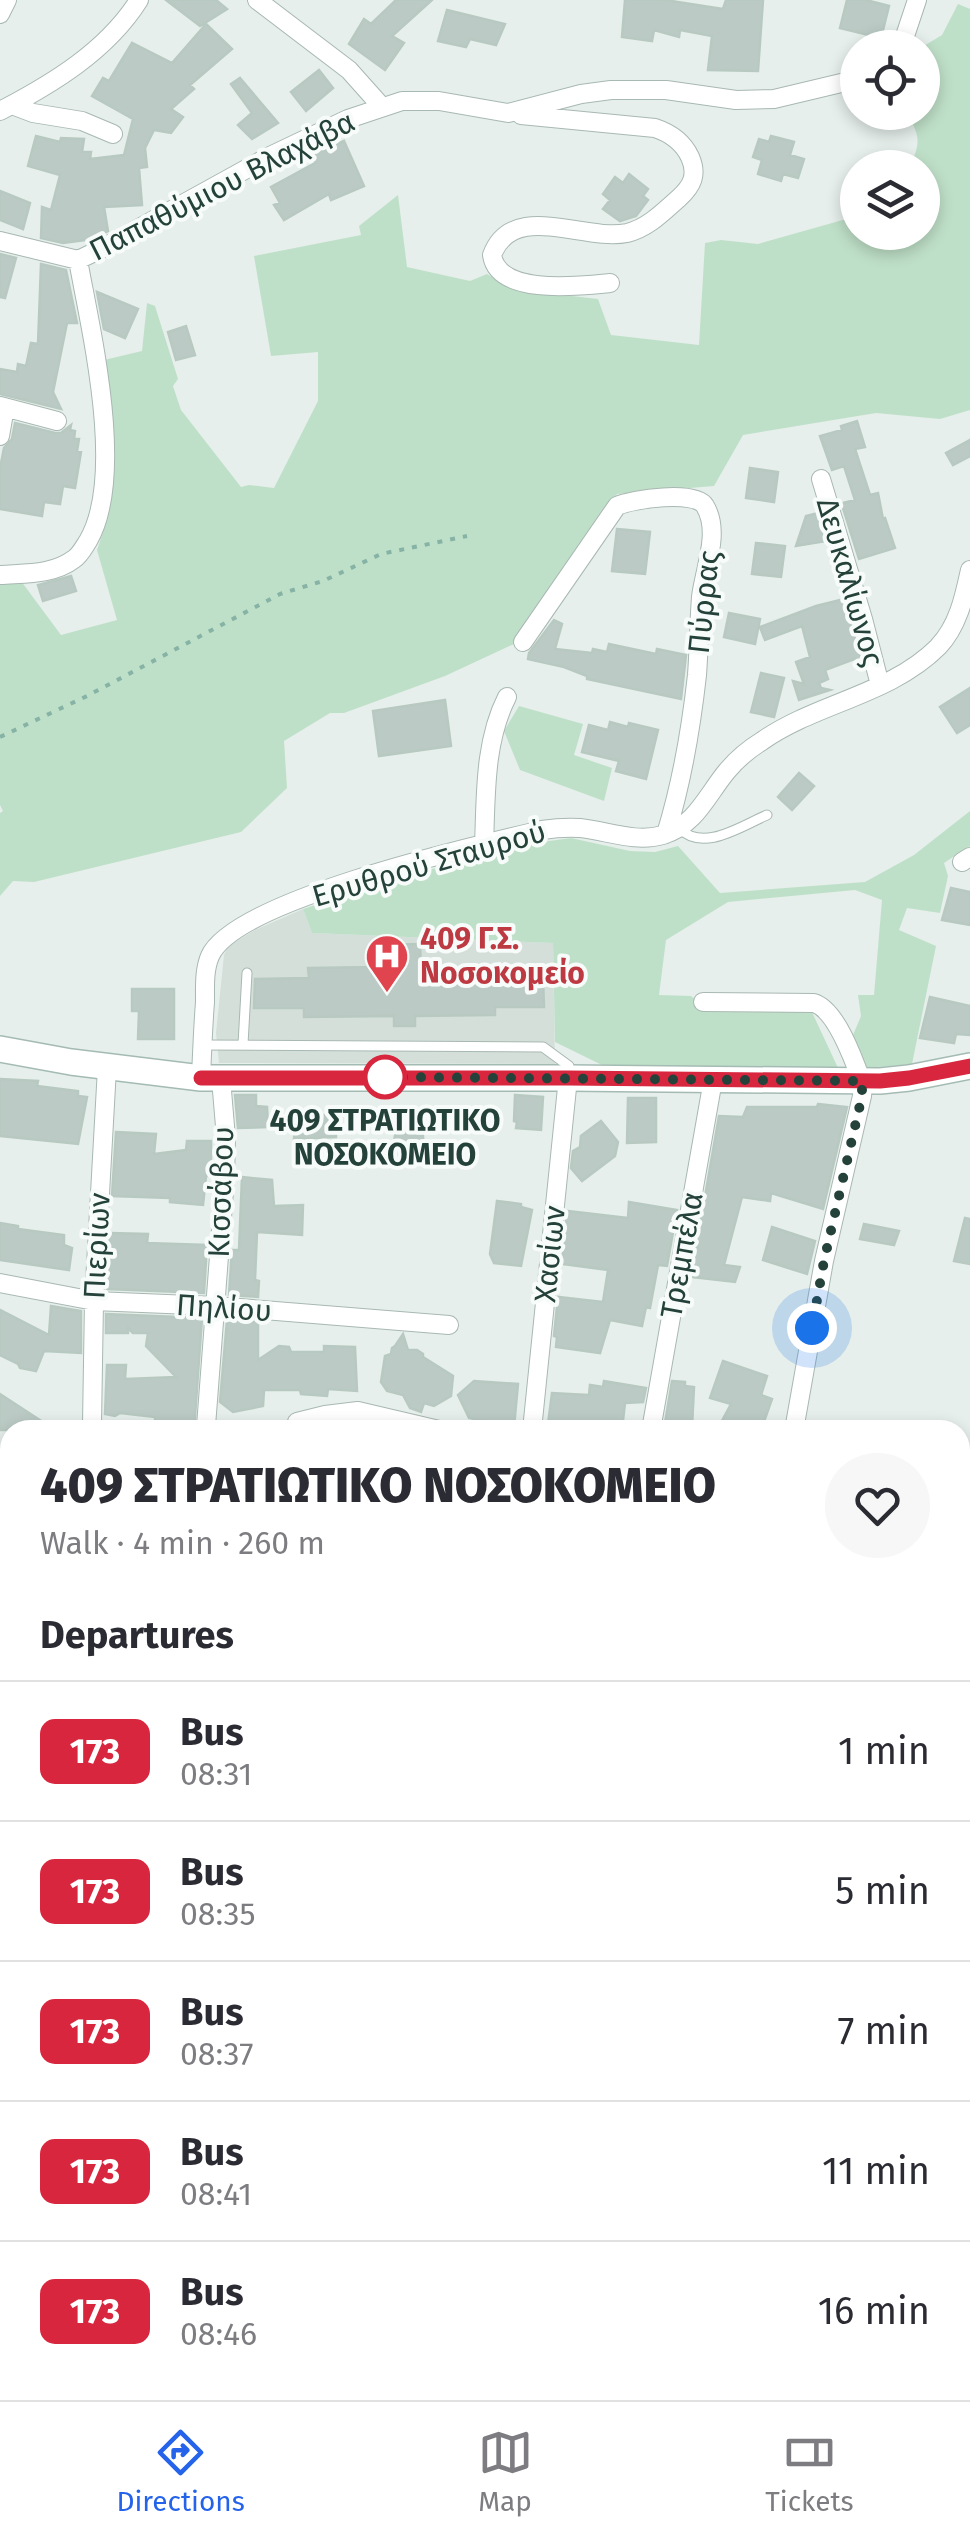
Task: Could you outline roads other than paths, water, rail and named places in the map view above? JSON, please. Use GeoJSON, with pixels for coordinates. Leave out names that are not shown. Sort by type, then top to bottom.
{"type":"FeatureCollection","features":[{"type":"Feature","properties":{"kind":"main road"},"geometry":{"type":"LineString","coordinates":[[0,1048],[107,1068],[211,1078],[862,1081],[909,1078],[970,1066]]}},
{"type":"Feature","properties":{"kind":"street"},"geometry":{"type":"LineString","coordinates":[[0,14],[8,0]]}},
{"type":"Feature","properties":{"kind":"street"},"geometry":{"type":"LineString","coordinates":[[6,108],[89,54],[120,26],[139,0]]}},
{"type":"Feature","properties":{"kind":"street"},"geometry":{"type":"LineString","coordinates":[[257,0],[349,70],[382,106]]}},
{"type":"Feature","properties":{"kind":"street"},"geometry":{"type":"LineString","coordinates":[[907,30],[918,0]]}},
{"type":"Feature","properties":{"kind":"street","name":"Παπαθύμιου Βλαχάβα"},"geometry":{"type":"LineString","coordinates":[[0,240],[78,260],[268,157],[348,119],[402,101],[423,100],[508,113],[611,90],[666,90],[736,100],[774,99],[840,83]]}},
{"type":"Feature","properties":{"kind":"street"},"geometry":{"type":"LineString","coordinates":[[6,108],[82,121],[113,134]]}},
{"type":"Feature","properties":{"kind":"street"},"geometry":{"type":"LineString","coordinates":[[508,113],[654,128],[685,148],[693,167],[691,185],[646,226],[621,234],[521,227],[506,233],[492,252],[497,270],[514,281],[610,283]]}},
{"type":"Feature","properties":{"kind":"street"},"geometry":{"type":"LineString","coordinates":[[0,575],[51,571],[77,558],[95,526],[102,500],[102,399],[78,260]]}},
{"type":"Feature","properties":{"kind":"street"},"geometry":{"type":"LineString","coordinates":[[0,436],[3,407],[58,421]]}},
{"type":"Feature","properties":{"kind":"street","name":"Δευκαλίωνος"},"geometry":{"type":"LineString","coordinates":[[821,479],[880,686]]}},
{"type":"Feature","properties":{"kind":"street","name":"Πύρρας"},"geometry":{"type":"LineString","coordinates":[[523,642],[617,506],[632,501],[678,498],[694,498],[704,504],[711,537],[701,601],[696,677],[673,831]]}},
{"type":"Feature","properties":{"kind":"street"},"geometry":{"type":"LineString","coordinates":[[673,831],[696,815],[732,766],[763,740],[796,721],[880,686],[912,668],[944,640],[958,616],[970,570]]}},
{"type":"Feature","properties":{"kind":"street"},"geometry":{"type":"LineString","coordinates":[[484,845],[489,761],[497,721],[507,697]]}},
{"type":"Feature","properties":{"kind":"street","name":"Ερυθρού Σταυρού"},"geometry":{"type":"LineString","coordinates":[[211,1078],[202,1045],[207,966],[226,937],[262,917],[370,874],[542,830],[563,827],[632,838],[673,831]]}},
{"type":"Feature","properties":{"kind":"street"},"geometry":{"type":"LineString","coordinates":[[703,1002],[822,1005],[835,1022],[862,1081],[796,1420]]}},
{"type":"Feature","properties":{"kind":"street","name":"Πιερίων"},"geometry":{"type":"LineString","coordinates":[[92,1420],[94,1302],[107,1068]]}},
{"type":"Feature","properties":{"kind":"street","name":"Κισσάβου"},"geometry":{"type":"LineString","coordinates":[[206,1420],[226,1158],[211,1078]]}},
{"type":"Feature","properties":{"kind":"street","name":"Χασίων"},"geometry":{"type":"LineString","coordinates":[[533,1420],[568,1078]]}},
{"type":"Feature","properties":{"kind":"street","name":"Τρεμπέλα"},"geometry":{"type":"LineString","coordinates":[[652,1420],[713,1080]]}},
{"type":"Feature","properties":{"kind":"street","name":"Πηλίου"},"geometry":{"type":"LineString","coordinates":[[0,1283],[94,1302],[215,1306],[450,1324]]}},
{"type":"Feature","properties":{"kind":"street"},"geometry":{"type":"LineString","coordinates":[[306,1420],[358,1411],[396,1420]]}},
{"type":"Feature","properties":{"kind":"lane"},"geometry":{"type":"LineString","coordinates":[[673,831],[709,838],[767,815]]}},
{"type":"Feature","properties":{"kind":"lane"},"geometry":{"type":"LineString","coordinates":[[243,1044],[247,973]]}},
{"type":"Feature","properties":{"kind":"lane"},"geometry":{"type":"LineString","coordinates":[[202,1045],[543,1047],[569,1066],[568,1078]]}},
{"type":"Feature","properties":{"kind":"place","name":"409 Γ.Σ. Νοσοκομείο"},"geometry":{"type":"Point","coordinates":[387,994]}},
{"type":"Feature","properties":{"kind":"place","name":"409 ΣΤΡΑΤΙΩΤΙΚΟ ΝΟΣΟΚΟΜΕΙΟ"},"geometry":{"type":"Point","coordinates":[385,1077]}}]}
